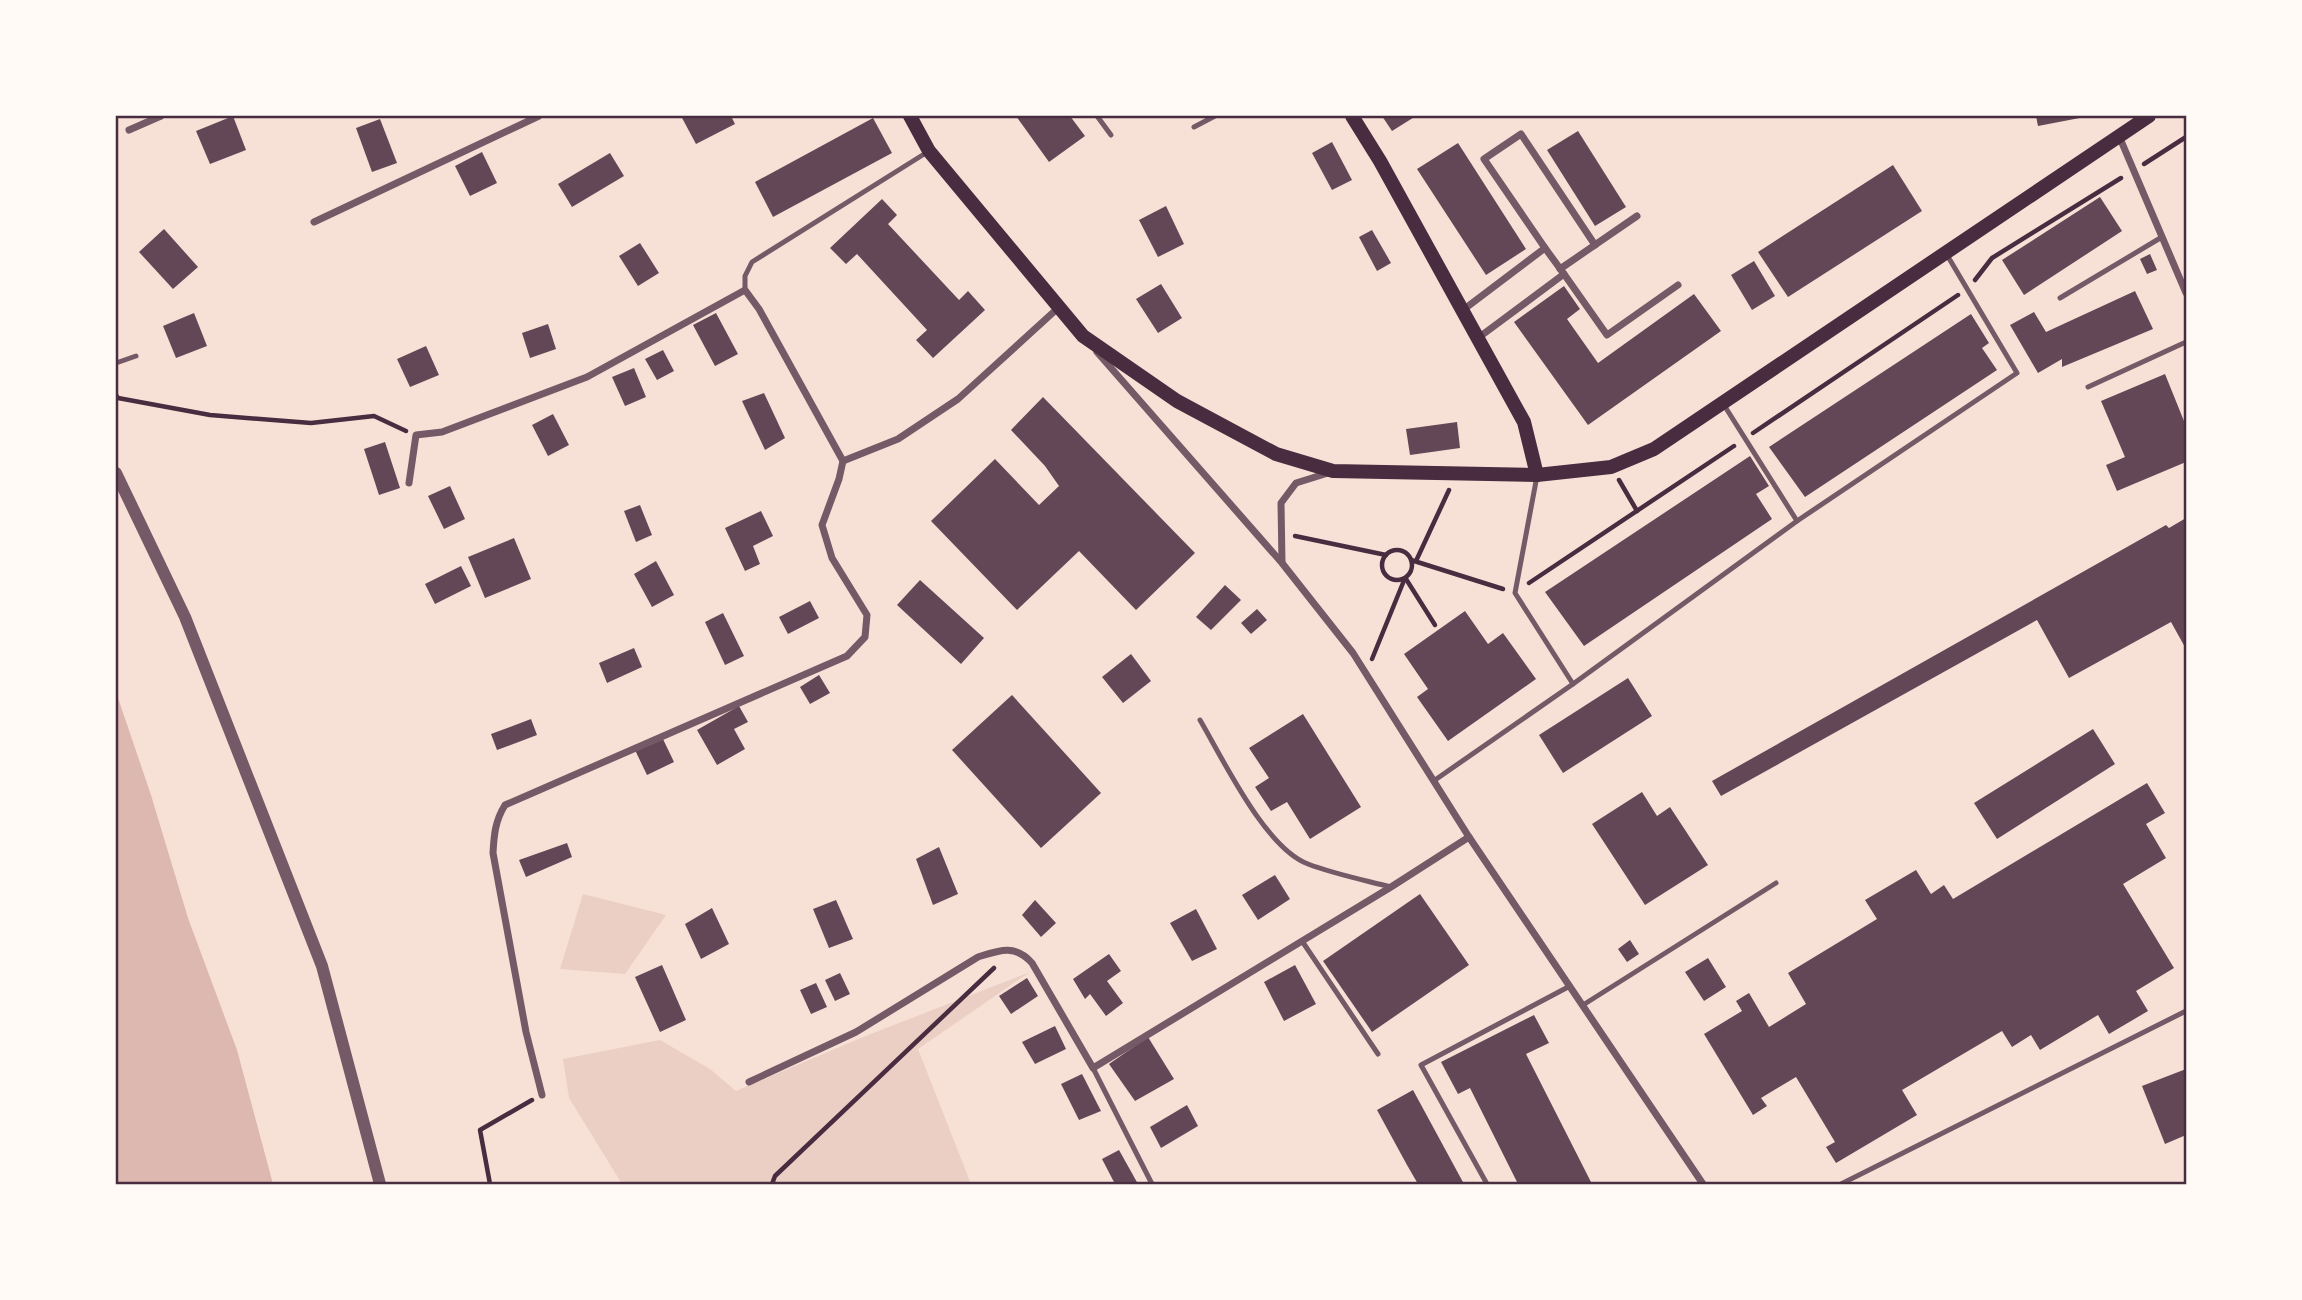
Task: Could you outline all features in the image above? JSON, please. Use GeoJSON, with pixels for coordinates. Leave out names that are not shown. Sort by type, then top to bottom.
{"type":"FeatureCollection","features":[{"type":"Feature","properties":{"kind":"main road"},"geometry":{"type":"LineString","coordinates":[[910,116],[929,151],[1083,336],[1177,401],[1276,454],[1333,471],[1537,475],[1611,467],[1654,449],[2149,116]]}},
{"type":"Feature","properties":{"kind":"main road"},"geometry":{"type":"LineString","coordinates":[[1352,116],[1380,161],[1524,422],[1537,475]]}},
{"type":"Feature","properties":{"kind":"street"},"geometry":{"type":"LineString","coordinates":[[128,130],[161,116]]}},
{"type":"Feature","properties":{"kind":"street"},"geometry":{"type":"LineString","coordinates":[[314,222],[539,116]]}},
{"type":"Feature","properties":{"kind":"street"},"geometry":{"type":"LineString","coordinates":[[1595,245],[1521,134],[1484,159],[1607,335],[1678,285]]}},
{"type":"Feature","properties":{"kind":"street"},"geometry":{"type":"LineString","coordinates":[[2118,135],[2186,293]]}},
{"type":"Feature","properties":{"kind":"street"},"geometry":{"type":"LineString","coordinates":[[1478,338],[1595,245],[1637,216]]}},
{"type":"Feature","properties":{"kind":"street"},"geometry":{"type":"LineString","coordinates":[[1463,311],[1545,248]]}},
{"type":"Feature","properties":{"kind":"street"},"geometry":{"type":"LineString","coordinates":[[410,483],[416,435],[442,432],[587,377],[745,290],[759,309],[843,460],[822,525],[832,558],[867,615],[865,637],[848,656],[505,805],[498,817],[494,828],[493,853],[526,1032],[542,1095]]}},
{"type":"Feature","properties":{"kind":"street"},"geometry":{"type":"LineString","coordinates":[[843,460],[898,439],[958,399],[1058,308]]}},
{"type":"Feature","properties":{"kind":"street"},"geometry":{"type":"LineString","coordinates":[[1083,336],[1282,563],[1353,653],[1469,837],[1703,1185]]}},
{"type":"Feature","properties":{"kind":"street"},"geometry":{"type":"LineString","coordinates":[[1282,563],[1281,503],[1296,483],[1333,471]]}},
{"type":"Feature","properties":{"kind":"street"},"geometry":{"type":"LineString","coordinates":[[116,473],[185,617],[322,966],[380,1185]]}},
{"type":"Feature","properties":{"kind":"street"},"geometry":{"type":"LineString","coordinates":[[749,1082],[856,1032],[978,957],[998,950],[1013,950],[1024,954],[1032,963],[1093,1068],[1469,837]]}},
{"type":"Feature","properties":{"kind":"lane"},"geometry":{"type":"LineString","coordinates":[[1097,116],[1111,135]]}},
{"type":"Feature","properties":{"kind":"lane"},"geometry":{"type":"LineString","coordinates":[[1194,127],[1215,116]]}},
{"type":"Feature","properties":{"kind":"lane"},"geometry":{"type":"LineString","coordinates":[[745,290],[745,276],[752,262],[929,151]]}},
{"type":"Feature","properties":{"kind":"lane"},"geometry":{"type":"LineString","coordinates":[[2060,298],[2162,237]]}},
{"type":"Feature","properties":{"kind":"lane"},"geometry":{"type":"LineString","coordinates":[[1435,780],[1573,684],[1797,521],[2017,373],[1945,253]]}},
{"type":"Feature","properties":{"kind":"lane"},"geometry":{"type":"LineString","coordinates":[[2088,387],[2186,342]]}},
{"type":"Feature","properties":{"kind":"lane"},"geometry":{"type":"LineString","coordinates":[[116,363],[136,356]]}},
{"type":"Feature","properties":{"kind":"lane"},"geometry":{"type":"LineString","coordinates":[[1723,403],[1797,521]]}},
{"type":"Feature","properties":{"kind":"lane"},"geometry":{"type":"LineString","coordinates":[[1537,475],[1515,593],[1573,684]]}},
{"type":"Feature","properties":{"kind":"lane"},"geometry":{"type":"LineString","coordinates":[[1200,720],[1260,820],[1280,845],[1306,864],[1391,887]]}},
{"type":"Feature","properties":{"kind":"lane"},"geometry":{"type":"LineString","coordinates":[[1583,1005],[1776,883]]}},
{"type":"Feature","properties":{"kind":"lane"},"geometry":{"type":"LineString","coordinates":[[1302,941],[1378,1054]]}},
{"type":"Feature","properties":{"kind":"lane"},"geometry":{"type":"LineString","coordinates":[[1488,1185],[1421,1065],[1570,986]]}},
{"type":"Feature","properties":{"kind":"lane"},"geometry":{"type":"LineString","coordinates":[[1841,1185],[2186,1011]]}},
{"type":"Feature","properties":{"kind":"lane"},"geometry":{"type":"LineString","coordinates":[[1093,1068],[1152,1185]]}},
{"type":"Feature","properties":{"kind":"path"},"geometry":{"type":"LineString","coordinates":[[1967,289],[1992,258],[2186,137]]}},
{"type":"Feature","properties":{"kind":"path"},"geometry":{"type":"LineString","coordinates":[[116,395],[118,398],[210,415],[311,423],[374,416],[416,435]]}},
{"type":"Feature","properties":{"kind":"path"},"geometry":{"type":"LineString","coordinates":[[1611,467],[1637,511]]}},
{"type":"Feature","properties":{"kind":"path"},"geometry":{"type":"LineString","coordinates":[[1366,673],[1413,560],[1456,473]]}},
{"type":"Feature","properties":{"kind":"path"},"geometry":{"type":"LineString","coordinates":[[1281,533],[1386,555],[1399,550],[1413,560],[1515,593]]}},
{"type":"Feature","properties":{"kind":"path"},"geometry":{"type":"LineString","coordinates":[[1386,555],[1382,568],[1387,576],[1395,580],[1405,578]]}},
{"type":"Feature","properties":{"kind":"path"},"geometry":{"type":"LineString","coordinates":[[1405,578],[1435,625]]}},
{"type":"Feature","properties":{"kind":"path"},"geometry":{"type":"LineString","coordinates":[[772,1185],[775,1176],[1013,950]]}},
{"type":"Feature","properties":{"kind":"path"},"geometry":{"type":"LineString","coordinates":[[490,1185],[480,1129],[542,1095]]}},
{"type":"Feature","properties":{"kind":"shaded area"},"geometry":{"type":"Polygon","coordinates":[[[116,692],[188,918],[237,1050],[273,1184],[116,1184],[116,692]]]}},
{"type":"Feature","properties":{"kind":"shaded area"},"geometry":{"type":"Polygon","coordinates":[[[583,894],[666,915],[625,974],[560,969],[583,894]]]}},
{"type":"Feature","properties":{"kind":"shaded area"},"geometry":{"type":"Polygon","coordinates":[[[1030,972],[918,1049],[971,1184],[622,1184],[569,1098],[563,1059],[660,1040],[710,1069],[736,1091],[863,1037],[1030,972]]]}},
{"type":"Feature","properties":{"kind":"building"},"geometry":{"type":"Polygon","coordinates":[[[233,116],[246,150],[210,164],[196,131],[233,116]]]}},
{"type":"Feature","properties":{"kind":"building"},"geometry":{"type":"Polygon","coordinates":[[[681,116],[731,116],[735,124],[696,144],[681,116]]]}},
{"type":"Feature","properties":{"kind":"building"},"geometry":{"type":"Polygon","coordinates":[[[1016,116],[1070,116],[1085,136],[1049,162],[1016,116]]]}},
{"type":"Feature","properties":{"kind":"building"},"geometry":{"type":"Polygon","coordinates":[[[1382,116],[1416,116],[1392,131],[1382,116]]]}},
{"type":"Feature","properties":{"kind":"building"},"geometry":{"type":"Polygon","coordinates":[[[2036,116],[2084,116],[2085,117],[2038,126],[2036,116]]]}},
{"type":"Feature","properties":{"kind":"building"},"geometry":{"type":"Polygon","coordinates":[[[873,118],[892,153],[773,217],[755,182],[873,118]]]}},
{"type":"Feature","properties":{"kind":"building"},"geometry":{"type":"Polygon","coordinates":[[[380,119],[397,163],[372,172],[356,128],[380,119]]]}},
{"type":"Feature","properties":{"kind":"building"},"geometry":{"type":"Polygon","coordinates":[[[1578,131],[1626,207],[1595,226],[1547,150],[1578,131]]]}},
{"type":"Feature","properties":{"kind":"building"},"geometry":{"type":"Polygon","coordinates":[[[1332,142],[1352,180],[1332,190],[1312,153],[1332,142]]]}},
{"type":"Feature","properties":{"kind":"building"},"geometry":{"type":"Polygon","coordinates":[[[1458,143],[1526,249],[1486,275],[1417,169],[1458,143]]]}},
{"type":"Feature","properties":{"kind":"building"},"geometry":{"type":"Polygon","coordinates":[[[482,152],[497,183],[470,196],[455,166],[482,152]]]}},
{"type":"Feature","properties":{"kind":"building"},"geometry":{"type":"Polygon","coordinates":[[[610,153],[624,176],[572,207],[558,184],[610,153]]]}},
{"type":"Feature","properties":{"kind":"building"},"geometry":{"type":"Polygon","coordinates":[[[1893,165],[1922,211],[1788,297],[1758,252],[1893,165]]]}},
{"type":"Feature","properties":{"kind":"building"},"geometry":{"type":"Polygon","coordinates":[[[2100,197],[2122,231],[2024,295],[2002,260],[2100,197]]]}},
{"type":"Feature","properties":{"kind":"building"},"geometry":{"type":"Polygon","coordinates":[[[882,199],[897,215],[888,224],[959,300],[968,291],[985,310],[933,358],[916,340],[927,330],[857,254],[846,264],[830,248],[882,199]]]}},
{"type":"Feature","properties":{"kind":"building"},"geometry":{"type":"Polygon","coordinates":[[[1166,206],[1184,244],[1158,257],[1139,220],[1166,206]]]}},
{"type":"Feature","properties":{"kind":"building"},"geometry":{"type":"Polygon","coordinates":[[[164,229],[198,267],[173,289],[139,252],[164,229]]]}},
{"type":"Feature","properties":{"kind":"building"},"geometry":{"type":"Polygon","coordinates":[[[1372,230],[1391,263],[1377,271],[1359,237],[1372,230]]]}},
{"type":"Feature","properties":{"kind":"building"},"geometry":{"type":"Polygon","coordinates":[[[640,243],[659,273],[638,286],[619,256],[640,243]]]}},
{"type":"Feature","properties":{"kind":"building"},"geometry":{"type":"Polygon","coordinates":[[[2150,254],[2157,270],[2147,274],[2140,259],[2150,254]]]}},
{"type":"Feature","properties":{"kind":"building"},"geometry":{"type":"Polygon","coordinates":[[[1754,261],[1775,296],[1752,310],[1731,275],[1754,261]]]}},
{"type":"Feature","properties":{"kind":"building"},"geometry":{"type":"Polygon","coordinates":[[[1161,284],[1182,318],[1158,333],[1136,299],[1161,284]]]}},
{"type":"Feature","properties":{"kind":"building"},"geometry":{"type":"Polygon","coordinates":[[[1564,286],[1580,309],[1567,319],[1598,363],[1694,294],[1721,331],[1588,425],[1514,322],[1564,286]]]}},
{"type":"Feature","properties":{"kind":"building"},"geometry":{"type":"Polygon","coordinates":[[[2135,291],[2153,329],[2062,367],[2062,359],[2038,373],[2010,325],[2034,312],[2046,332],[2135,291]]]}},
{"type":"Feature","properties":{"kind":"building"},"geometry":{"type":"Polygon","coordinates":[[[194,313],[207,346],[176,358],[163,326],[194,313]]]}},
{"type":"Feature","properties":{"kind":"building"},"geometry":{"type":"Polygon","coordinates":[[[716,313],[738,354],[715,366],[693,325],[716,313]]]}},
{"type":"Feature","properties":{"kind":"building"},"geometry":{"type":"Polygon","coordinates":[[[1971,314],[1989,343],[1982,348],[1997,370],[1805,497],[1769,447],[1971,314]]]}},
{"type":"Feature","properties":{"kind":"building"},"geometry":{"type":"Polygon","coordinates":[[[548,324],[556,349],[530,358],[522,333],[548,324]]]}},
{"type":"Feature","properties":{"kind":"building"},"geometry":{"type":"Polygon","coordinates":[[[426,346],[439,375],[410,387],[397,359],[426,346]]]}},
{"type":"Feature","properties":{"kind":"building"},"geometry":{"type":"Polygon","coordinates":[[[663,350],[674,371],[657,380],[645,359],[663,350]]]}},
{"type":"Feature","properties":{"kind":"building"},"geometry":{"type":"Polygon","coordinates":[[[634,368],[646,397],[625,406],[612,377],[634,368]]]}},
{"type":"Feature","properties":{"kind":"building"},"geometry":{"type":"Polygon","coordinates":[[[2165,374],[2186,426],[2186,462],[2117,491],[2106,465],[2125,457],[2101,401],[2165,374]]]}},
{"type":"Feature","properties":{"kind":"building"},"geometry":{"type":"Polygon","coordinates":[[[764,393],[785,438],[765,450],[742,401],[764,393]]]}},
{"type":"Feature","properties":{"kind":"building"},"geometry":{"type":"Polygon","coordinates":[[[1043,397],[1195,553],[1136,610],[1079,551],[1017,610],[931,521],[995,459],[1039,505],[1059,486],[1045,466],[1011,430],[1043,397]]]}},
{"type":"Feature","properties":{"kind":"building"},"geometry":{"type":"Polygon","coordinates":[[[553,414],[569,445],[548,456],[532,425],[553,414]]]}},
{"type":"Feature","properties":{"kind":"building"},"geometry":{"type":"Polygon","coordinates":[[[1457,422],[1460,448],[1410,455],[1406,429],[1457,422]]]}},
{"type":"Feature","properties":{"kind":"building"},"geometry":{"type":"Polygon","coordinates":[[[385,442],[400,488],[379,495],[364,449],[385,442]]]}},
{"type":"Feature","properties":{"kind":"building"},"geometry":{"type":"Polygon","coordinates":[[[1750,456],[1769,486],[1756,494],[1772,519],[1584,646],[1545,592],[1750,456]]]}},
{"type":"Feature","properties":{"kind":"building"},"geometry":{"type":"Polygon","coordinates":[[[450,486],[465,519],[444,529],[428,496],[450,486]]]}},
{"type":"Feature","properties":{"kind":"building"},"geometry":{"type":"Polygon","coordinates":[[[640,505],[652,535],[636,542],[624,511],[640,505]]]}},
{"type":"Feature","properties":{"kind":"building"},"geometry":{"type":"Polygon","coordinates":[[[761,511],[773,536],[753,546],[760,564],[745,571],[725,528],[761,511]]]}},
{"type":"Feature","properties":{"kind":"building"},"geometry":{"type":"Polygon","coordinates":[[[2186,518],[2186,649],[2171,622],[2069,678],[2037,620],[1721,796],[1712,781],[2166,525],[2169,528],[2186,518]]]}},
{"type":"Feature","properties":{"kind":"building"},"geometry":{"type":"Polygon","coordinates":[[[514,538],[531,579],[485,598],[468,557],[514,538]]]}},
{"type":"Feature","properties":{"kind":"building"},"geometry":{"type":"Polygon","coordinates":[[[656,561],[674,595],[652,607],[634,574],[656,561]]]}},
{"type":"Feature","properties":{"kind":"building"},"geometry":{"type":"Polygon","coordinates":[[[461,566],[471,586],[435,604],[425,584],[461,566]]]}},
{"type":"Feature","properties":{"kind":"building"},"geometry":{"type":"Polygon","coordinates":[[[920,580],[984,638],[961,664],[897,605],[920,580]]]}},
{"type":"Feature","properties":{"kind":"building"},"geometry":{"type":"Polygon","coordinates":[[[1225,585],[1241,600],[1211,630],[1196,617],[1225,585]]]}},
{"type":"Feature","properties":{"kind":"building"},"geometry":{"type":"Polygon","coordinates":[[[810,601],[819,618],[788,634],[779,617],[810,601]]]}},
{"type":"Feature","properties":{"kind":"building"},"geometry":{"type":"Polygon","coordinates":[[[1257,609],[1267,620],[1251,634],[1241,623],[1257,609]]]}},
{"type":"Feature","properties":{"kind":"building"},"geometry":{"type":"Polygon","coordinates":[[[1465,611],[1488,644],[1503,633],[1536,679],[1448,741],[1417,697],[1428,689],[1404,654],[1465,611]]]}},
{"type":"Feature","properties":{"kind":"building"},"geometry":{"type":"Polygon","coordinates":[[[723,613],[744,656],[725,665],[705,622],[723,613]]]}},
{"type":"Feature","properties":{"kind":"building"},"geometry":{"type":"Polygon","coordinates":[[[634,648],[642,667],[607,683],[599,663],[634,648]]]}},
{"type":"Feature","properties":{"kind":"building"},"geometry":{"type":"Polygon","coordinates":[[[1131,654],[1151,681],[1123,703],[1102,677],[1131,654]]]}},
{"type":"Feature","properties":{"kind":"building"},"geometry":{"type":"Polygon","coordinates":[[[819,675],[830,693],[810,704],[800,687],[819,675]]]}},
{"type":"Feature","properties":{"kind":"building"},"geometry":{"type":"Polygon","coordinates":[[[1628,678],[1652,716],[1563,773],[1539,735],[1628,678]]]}},
{"type":"Feature","properties":{"kind":"building"},"geometry":{"type":"Polygon","coordinates":[[[1012,695],[1101,793],[1041,848],[952,750],[1012,695]]]}},
{"type":"Feature","properties":{"kind":"building"},"geometry":{"type":"Polygon","coordinates":[[[739,706],[748,722],[734,729],[745,749],[717,765],[697,730],[739,706]]]}},
{"type":"Feature","properties":{"kind":"building"},"geometry":{"type":"Polygon","coordinates":[[[1303,714],[1361,807],[1310,839],[1287,802],[1271,811],[1255,787],[1269,778],[1249,748],[1303,714]]]}},
{"type":"Feature","properties":{"kind":"building"},"geometry":{"type":"Polygon","coordinates":[[[531,719],[537,735],[497,750],[491,734],[531,719]]]}},
{"type":"Feature","properties":{"kind":"building"},"geometry":{"type":"Polygon","coordinates":[[[2093,729],[2115,764],[1997,839],[1974,803],[2093,729]]]}},
{"type":"Feature","properties":{"kind":"building"},"geometry":{"type":"Polygon","coordinates":[[[662,737],[674,762],[647,775],[635,750],[662,737]]]}},
{"type":"Feature","properties":{"kind":"building"},"geometry":{"type":"Polygon","coordinates":[[[2147,783],[2165,813],[2146,824],[2166,858],[2123,884],[2174,968],[2136,991],[2148,1011],[2109,1034],[2098,1015],[2040,1050],[2031,1035],[2012,1047],[2002,1031],[1902,1090],[1917,1115],[1836,1163],[1826,1147],[1835,1142],[1796,1077],[1761,1098],[1767,1106],[1753,1115],[1704,1034],[1742,1011],[1736,1001],[1749,993],[1769,1027],[1806,1004],[1788,973],[1877,919],[1865,900],[1916,870],[1931,894],[1944,885],[1953,899],[2147,783]]]}},
{"type":"Feature","properties":{"kind":"building"},"geometry":{"type":"Polygon","coordinates":[[[1642,792],[1657,816],[1670,807],[1708,865],[1645,905],[1592,824],[1642,792]]]}},
{"type":"Feature","properties":{"kind":"building"},"geometry":{"type":"Polygon","coordinates":[[[567,843],[572,857],[526,877],[519,860],[567,843]]]}},
{"type":"Feature","properties":{"kind":"building"},"geometry":{"type":"Polygon","coordinates":[[[939,847],[958,894],[933,905],[916,859],[939,847]]]}},
{"type":"Feature","properties":{"kind":"building"},"geometry":{"type":"Polygon","coordinates":[[[1275,875],[1290,899],[1258,920],[1242,895],[1275,875]]]}},
{"type":"Feature","properties":{"kind":"building"},"geometry":{"type":"Polygon","coordinates":[[[1420,894],[1469,965],[1372,1032],[1323,961],[1420,894]]]}},
{"type":"Feature","properties":{"kind":"building"},"geometry":{"type":"Polygon","coordinates":[[[836,900],[853,939],[829,948],[813,909],[836,900]]]}},
{"type":"Feature","properties":{"kind":"building"},"geometry":{"type":"Polygon","coordinates":[[[1035,900],[1056,923],[1041,937],[1022,915],[1035,900]]]}},
{"type":"Feature","properties":{"kind":"building"},"geometry":{"type":"Polygon","coordinates":[[[712,908],[729,944],[701,959],[685,924],[712,908]]]}},
{"type":"Feature","properties":{"kind":"building"},"geometry":{"type":"Polygon","coordinates":[[[1196,909],[1217,949],[1192,961],[1170,923],[1196,909]]]}},
{"type":"Feature","properties":{"kind":"building"},"geometry":{"type":"Polygon","coordinates":[[[1630,940],[1639,954],[1627,962],[1618,949],[1630,940]]]}},
{"type":"Feature","properties":{"kind":"building"},"geometry":{"type":"Polygon","coordinates":[[[1109,954],[1121,971],[1107,981],[1123,1003],[1106,1016],[1090,994],[1085,999],[1073,979],[1109,954]]]}},
{"type":"Feature","properties":{"kind":"building"},"geometry":{"type":"Polygon","coordinates":[[[1708,958],[1726,987],[1704,1001],[1685,972],[1708,958]]]}},
{"type":"Feature","properties":{"kind":"building"},"geometry":{"type":"Polygon","coordinates":[[[662,965],[686,1020],[660,1032],[635,977],[662,965]]]}},
{"type":"Feature","properties":{"kind":"building"},"geometry":{"type":"Polygon","coordinates":[[[1295,965],[1316,1004],[1284,1021],[1264,982],[1295,965]]]}},
{"type":"Feature","properties":{"kind":"building"},"geometry":{"type":"Polygon","coordinates":[[[840,973],[850,994],[835,1001],[825,980],[840,973]]]}},
{"type":"Feature","properties":{"kind":"building"},"geometry":{"type":"Polygon","coordinates":[[[1027,978],[1038,996],[1011,1014],[999,996],[1027,978]]]}},
{"type":"Feature","properties":{"kind":"building"},"geometry":{"type":"Polygon","coordinates":[[[816,983],[827,1007],[811,1014],[800,990],[816,983]]]}},
{"type":"Feature","properties":{"kind":"building"},"geometry":{"type":"Polygon","coordinates":[[[1534,1015],[1549,1043],[1526,1054],[1592,1184],[1518,1184],[1470,1088],[1458,1094],[1441,1062],[1534,1015]]]}},
{"type":"Feature","properties":{"kind":"building"},"geometry":{"type":"Polygon","coordinates":[[[1055,1026],[1066,1049],[1035,1064],[1022,1042],[1055,1026]]]}},
{"type":"Feature","properties":{"kind":"building"},"geometry":{"type":"Polygon","coordinates":[[[1148,1037],[1174,1079],[1135,1101],[1109,1064],[1148,1037]]]}},
{"type":"Feature","properties":{"kind":"building"},"geometry":{"type":"Polygon","coordinates":[[[2186,1069],[2186,1135],[2165,1144],[2142,1086],[2186,1069]]]}},
{"type":"Feature","properties":{"kind":"building"},"geometry":{"type":"Polygon","coordinates":[[[1082,1074],[1101,1111],[1079,1120],[1061,1084],[1082,1074]]]}},
{"type":"Feature","properties":{"kind":"building"},"geometry":{"type":"Polygon","coordinates":[[[1413,1090],[1464,1184],[1418,1184],[1377,1110],[1413,1090]]]}},
{"type":"Feature","properties":{"kind":"building"},"geometry":{"type":"Polygon","coordinates":[[[1187,1105],[1198,1126],[1161,1148],[1150,1127],[1187,1105]]]}},
{"type":"Feature","properties":{"kind":"building"},"geometry":{"type":"Polygon","coordinates":[[[1119,1150],[1138,1184],[1115,1184],[1102,1159],[1119,1150]]]}}]}
